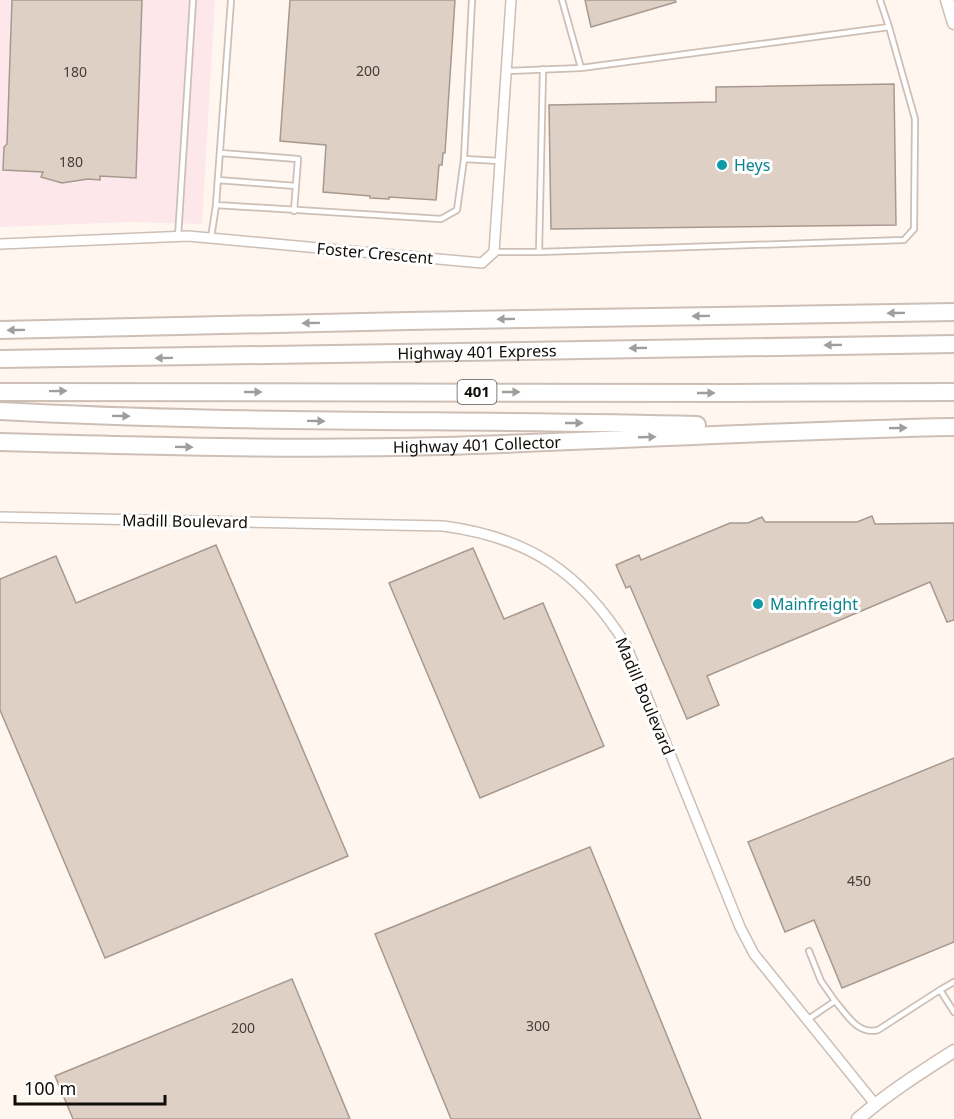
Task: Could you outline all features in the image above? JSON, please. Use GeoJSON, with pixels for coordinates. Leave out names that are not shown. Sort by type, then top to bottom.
{"type":"FeatureCollection","features":[{"type":"Feature","properties":{"kind":"highway"},"geometry":{"type":"LineString","coordinates":[[0,330],[954,312]]}},
{"type":"Feature","properties":{"kind":"highway","name":"Highway 401 Express"},"geometry":{"type":"LineString","coordinates":[[0,359],[954,344]]}},
{"type":"Feature","properties":{"kind":"highway","name":"401"},"geometry":{"type":"LineString","coordinates":[[0,392],[954,392]]}},
{"type":"Feature","properties":{"kind":"highway"},"geometry":{"type":"LineString","coordinates":[[0,411],[348,422],[626,423],[842,429]]}},
{"type":"Feature","properties":{"kind":"highway","name":"Highway 401 Collector"},"geometry":{"type":"LineString","coordinates":[[0,442],[261,449],[431,446],[842,429],[954,427]]}},
{"type":"Feature","properties":{"kind":"main road"},"geometry":{"type":"LineString","coordinates":[[947,0],[954,23]]}},
{"type":"Feature","properties":{"kind":"main road"},"geometry":{"type":"LineString","coordinates":[[858,1119],[875,1104],[954,1051]]}},
{"type":"Feature","properties":{"kind":"street"},"geometry":{"type":"LineString","coordinates":[[494,252],[511,0]]}},
{"type":"Feature","properties":{"kind":"street","name":"Foster Crescent"},"geometry":{"type":"LineString","coordinates":[[0,244],[178,237],[211,238],[482,263],[494,252]]}},
{"type":"Feature","properties":{"kind":"street","name":"Madill Boulevard"},"geometry":{"type":"LineString","coordinates":[[0,517],[443,526],[491,535],[521,547],[556,566],[592,598],[608,616],[626,645],[740,927],[754,954],[875,1104]]}},
{"type":"Feature","properties":{"kind":"lane"},"geometry":{"type":"LineString","coordinates":[[178,237],[193,0]]}},
{"type":"Feature","properties":{"kind":"lane"},"geometry":{"type":"LineString","coordinates":[[211,238],[216,205],[231,0]]}},
{"type":"Feature","properties":{"kind":"lane"},"geometry":{"type":"LineString","coordinates":[[216,205],[441,219],[457,210],[464,159],[472,0]]}},
{"type":"Feature","properties":{"kind":"lane"},"geometry":{"type":"LineString","coordinates":[[562,0],[581,68]]}},
{"type":"Feature","properties":{"kind":"lane"},"geometry":{"type":"LineString","coordinates":[[494,252],[904,240],[914,229],[915,118],[880,0]]}},
{"type":"Feature","properties":{"kind":"lane"},"geometry":{"type":"LineString","coordinates":[[507,71],[581,68],[889,27]]}},
{"type":"Feature","properties":{"kind":"lane"},"geometry":{"type":"LineString","coordinates":[[539,252],[543,69]]}},
{"type":"Feature","properties":{"kind":"lane"},"geometry":{"type":"LineString","coordinates":[[220,153],[298,159],[294,211]]}},
{"type":"Feature","properties":{"kind":"lane"},"geometry":{"type":"LineString","coordinates":[[464,159],[500,160]]}},
{"type":"Feature","properties":{"kind":"lane"},"geometry":{"type":"LineString","coordinates":[[218,180],[296,186]]}},
{"type":"Feature","properties":{"kind":"lane"},"geometry":{"type":"LineString","coordinates":[[809,951],[821,981],[835,1001],[862,1030],[871,1032],[878,1030],[954,982]]}},
{"type":"Feature","properties":{"kind":"lane"},"geometry":{"type":"LineString","coordinates":[[940,990],[954,1012]]}},
{"type":"Feature","properties":{"kind":"lane"},"geometry":{"type":"LineString","coordinates":[[807,1020],[835,1001]]}},
{"type":"Feature","properties":{"kind":"shaded area"},"geometry":{"type":"Polygon","coordinates":[[[0,0],[215,0],[202,224],[131,222],[0,227],[0,0]]]}},
{"type":"Feature","properties":{"kind":"building"},"geometry":{"type":"Polygon","coordinates":[[[12,0],[142,0],[136,178],[100,176],[100,180],[88,179],[62,183],[41,177],[43,172],[3,170],[4,147],[7,144],[12,0]]]}},
{"type":"Feature","properties":{"kind":"building"},"geometry":{"type":"Polygon","coordinates":[[[290,0],[455,0],[445,153],[443,153],[442,165],[439,165],[436,200],[370,198],[370,196],[323,192],[326,145],[280,141],[290,0]]]}},
{"type":"Feature","properties":{"kind":"building"},"geometry":{"type":"Polygon","coordinates":[[[585,0],[675,0],[676,2],[591,27],[585,0]]]}},
{"type":"Feature","properties":{"kind":"building","name":"Heys"},"geometry":{"type":"Polygon","coordinates":[[[894,84],[896,225],[551,229],[549,105],[716,102],[716,87],[894,84]]]}},
{"type":"Feature","properties":{"kind":"building","name":"Mainfreight"},"geometry":{"type":"Polygon","coordinates":[[[872,516],[875,524],[954,523],[954,620],[947,622],[930,582],[707,676],[719,705],[687,719],[630,586],[626,588],[616,565],[639,555],[641,560],[730,523],[748,523],[762,517],[765,522],[857,522],[872,516]]]}},
{"type":"Feature","properties":{"kind":"building"},"geometry":{"type":"Polygon","coordinates":[[[216,545],[348,856],[105,958],[0,710],[0,579],[56,556],[76,603],[216,545]]]}},
{"type":"Feature","properties":{"kind":"building"},"geometry":{"type":"Polygon","coordinates":[[[473,548],[504,619],[543,603],[604,746],[480,798],[389,583],[473,548]]]}},
{"type":"Feature","properties":{"kind":"building"},"geometry":{"type":"Polygon","coordinates":[[[954,758],[954,942],[842,988],[814,920],[785,932],[748,842],[954,758]]]}},
{"type":"Feature","properties":{"kind":"building"},"geometry":{"type":"Polygon","coordinates":[[[590,847],[701,1119],[451,1119],[375,934],[590,847]]]}},
{"type":"Feature","properties":{"kind":"building"},"geometry":{"type":"Polygon","coordinates":[[[292,979],[350,1119],[73,1119],[55,1076],[292,979]]]}},
{"type":"Feature","properties":{"kind":"place","name":"Heys"},"geometry":{"type":"Point","coordinates":[722,165]}},
{"type":"Feature","properties":{"kind":"place","name":"Mainfreight"},"geometry":{"type":"Point","coordinates":[758,604]}}]}
